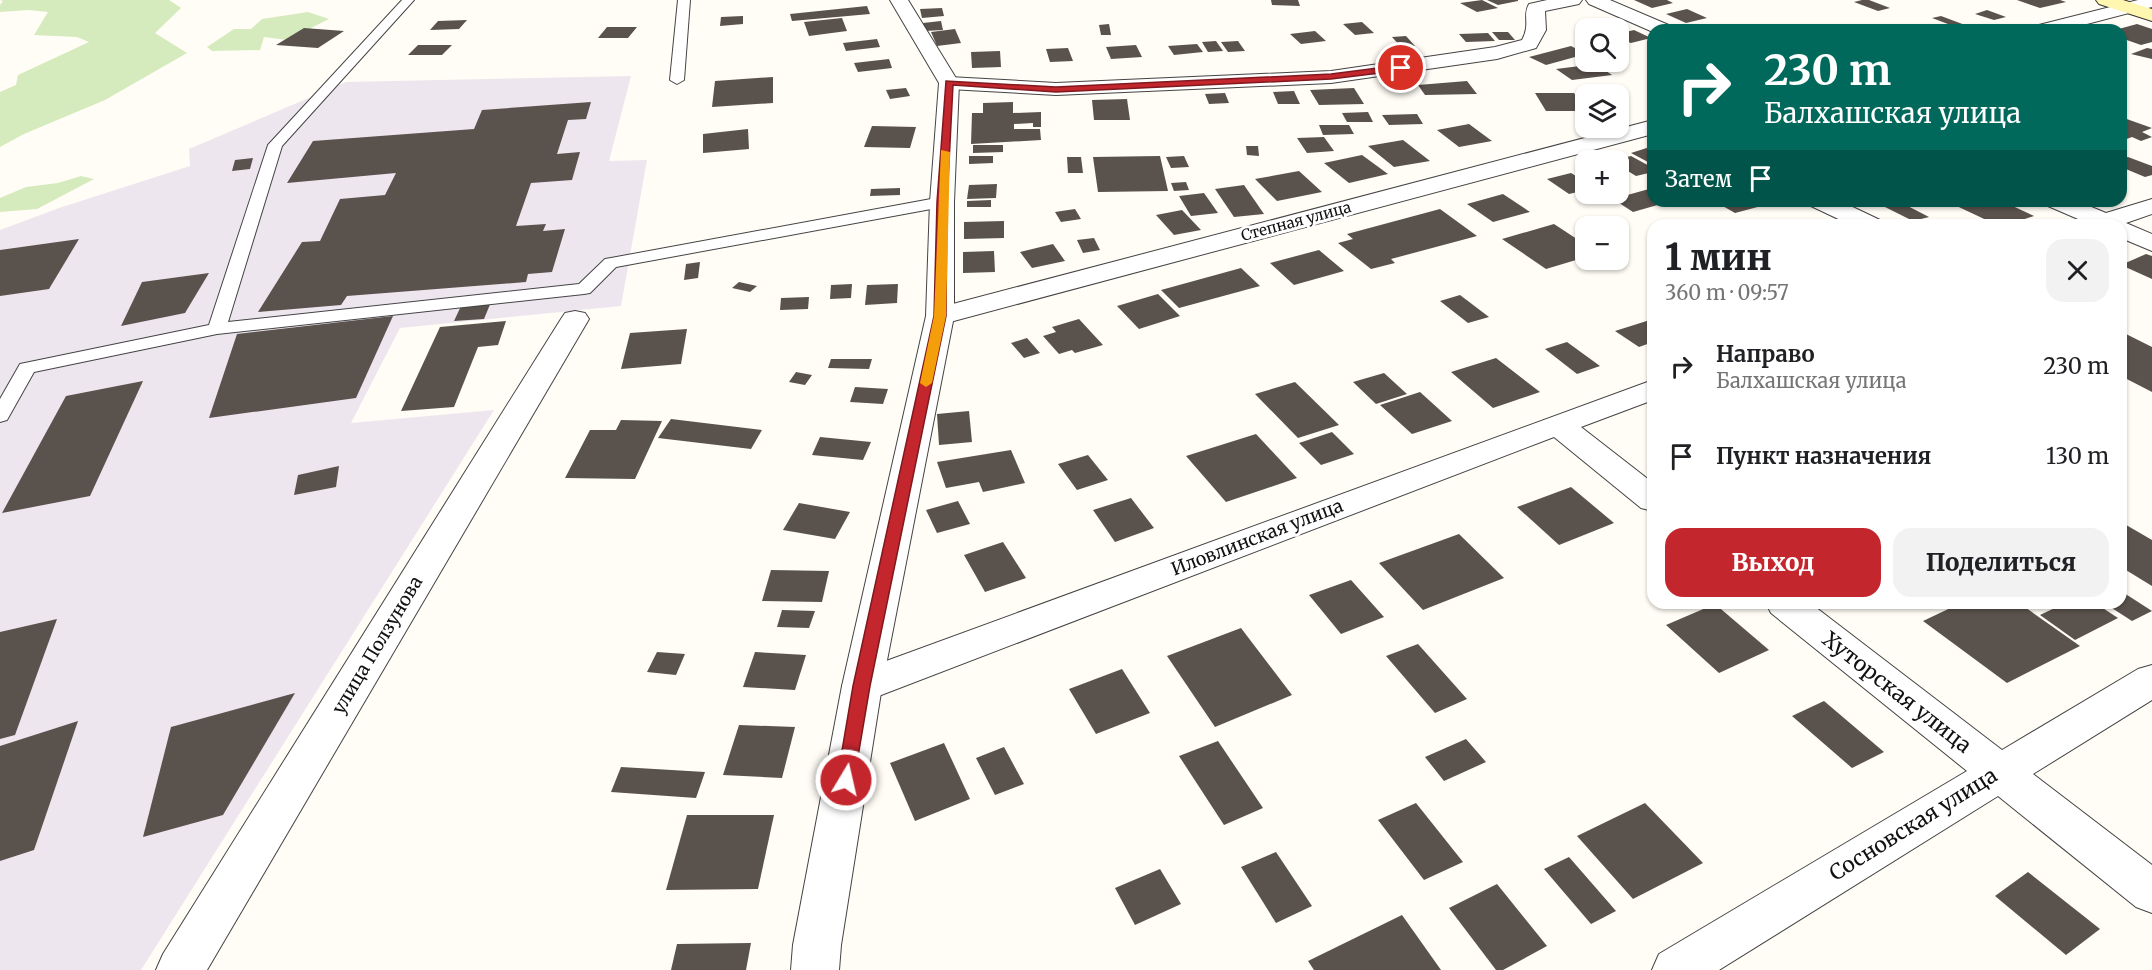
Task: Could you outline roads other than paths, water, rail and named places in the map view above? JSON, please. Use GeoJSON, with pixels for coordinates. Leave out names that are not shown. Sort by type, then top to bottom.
{"type":"FeatureCollection","features":[{"type":"Feature","properties":{"kind":"main road"},"geometry":{"type":"LineString","coordinates":[[2105,0],[2152,15]]}},
{"type":"Feature","properties":{"kind":"street"},"geometry":{"type":"LineString","coordinates":[[815,970],[817,945],[862,686],[940,316],[942,202],[949,83],[899,0]]}},
{"type":"Feature","properties":{"kind":"street"},"geometry":{"type":"LineString","coordinates":[[949,83],[1056,90],[1331,77],[1424,65],[1497,53],[1529,44],[1537,30],[1535,8],[1573,0]]}},
{"type":"Feature","properties":{"kind":"street"},"geometry":{"type":"LineString","coordinates":[[1595,0],[1651,24]]}},
{"type":"Feature","properties":{"kind":"street"},"geometry":{"type":"LineString","coordinates":[[2066,24],[2152,2]]}},
{"type":"Feature","properties":{"kind":"street","name":"Степная улица"},"geometry":{"type":"LineString","coordinates":[[940,316],[1647,129]]}},
{"type":"Feature","properties":{"kind":"street"},"geometry":{"type":"LineString","coordinates":[[2122,219],[2152,206]]}},
{"type":"Feature","properties":{"kind":"street"},"geometry":{"type":"LineString","coordinates":[[1833,207],[1858,219]]}},
{"type":"Feature","properties":{"kind":"street"},"geometry":{"type":"LineString","coordinates":[[2070,207],[2095,219]]}},
{"type":"Feature","properties":{"kind":"street"},"geometry":{"type":"LineString","coordinates":[[2127,233],[2152,243]]}},
{"type":"Feature","properties":{"kind":"street","name":"улица Ползунова"},"geometry":{"type":"LineString","coordinates":[[180,970],[574,319]]}},
{"type":"Feature","properties":{"kind":"street","name":"Иловлинская улица"},"geometry":{"type":"LineString","coordinates":[[862,686],[1647,391]]}},
{"type":"Feature","properties":{"kind":"street"},"geometry":{"type":"LineString","coordinates":[[1558,425],[1647,495]]}},
{"type":"Feature","properties":{"kind":"street","name":"Хуторская улица"},"geometry":{"type":"LineString","coordinates":[[1792,609],[2152,892]]}},
{"type":"Feature","properties":{"kind":"street","name":"Сосновская улица"},"geometry":{"type":"LineString","coordinates":[[1676,970],[2152,680]]}},
{"type":"Feature","properties":{"kind":"lane"},"geometry":{"type":"LineString","coordinates":[[217,329],[275,145],[408,0]]}},
{"type":"Feature","properties":{"kind":"lane"},"geometry":{"type":"LineString","coordinates":[[677,80],[684,0]]}},
{"type":"Feature","properties":{"kind":"lane"},"geometry":{"type":"LineString","coordinates":[[0,416],[27,368],[217,329],[584,289],[611,263],[942,202]]}}]}
